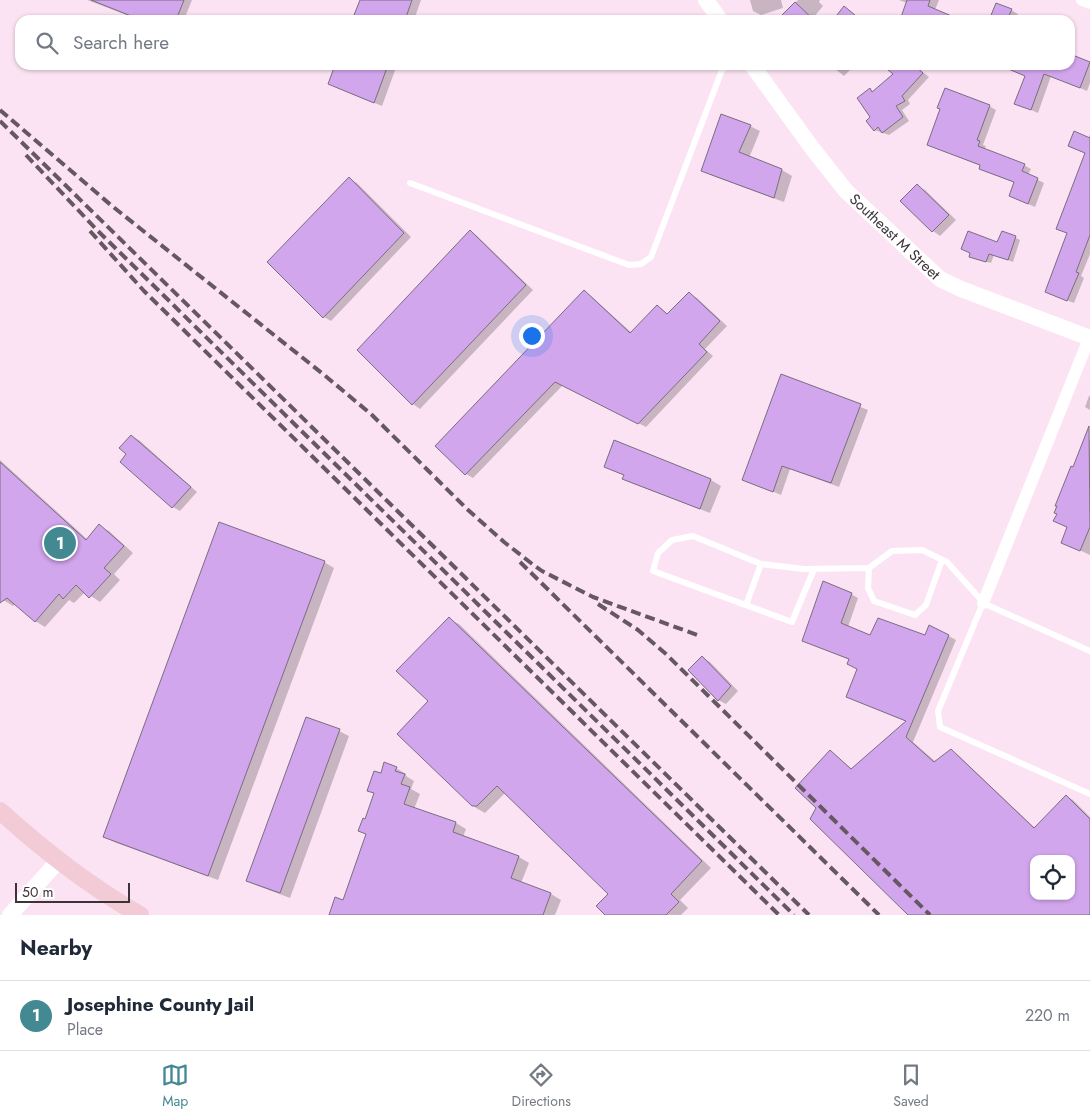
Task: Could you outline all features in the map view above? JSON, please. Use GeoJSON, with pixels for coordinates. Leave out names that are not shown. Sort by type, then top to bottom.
{"type":"FeatureCollection","features":[{"type":"Feature","properties":{"kind":"main road"},"geometry":{"type":"LineString","coordinates":[[0,811],[26,834],[107,896],[140,915]]}},
{"type":"Feature","properties":{"kind":"street"},"geometry":{"type":"LineString","coordinates":[[706,0],[716,15]]}},
{"type":"Feature","properties":{"kind":"street"},"geometry":{"type":"LineString","coordinates":[[1082,0],[1090,3]]}},
{"type":"Feature","properties":{"kind":"street","name":"Southeast M Street"},"geometry":{"type":"LineString","coordinates":[[756,70],[812,148],[846,191],[940,279],[961,289],[1090,337]]}},
{"type":"Feature","properties":{"kind":"street"},"geometry":{"type":"LineString","coordinates":[[983,603],[1090,337]]}},
{"type":"Feature","properties":{"kind":"street"},"geometry":{"type":"LineString","coordinates":[[10,915],[59,860]]}},
{"type":"Feature","properties":{"kind":"lane"},"geometry":{"type":"LineString","coordinates":[[410,183],[629,265],[641,264],[651,257],[722,70]]}},
{"type":"Feature","properties":{"kind":"lane"},"geometry":{"type":"LineString","coordinates":[[814,568],[792,622],[653,571],[658,553],[672,540],[693,536],[761,564],[814,568],[869,568],[892,552],[922,550],[947,562],[983,603],[1090,651]]}},
{"type":"Feature","properties":{"kind":"lane"},"geometry":{"type":"LineString","coordinates":[[869,568],[868,588],[874,601],[915,615],[926,605],[942,560]]}},
{"type":"Feature","properties":{"kind":"lane"},"geometry":{"type":"LineString","coordinates":[[746,605],[761,564]]}},
{"type":"Feature","properties":{"kind":"lane"},"geometry":{"type":"LineString","coordinates":[[983,603],[938,711],[940,727],[1090,794]]}},
{"type":"Feature","properties":{"kind":"building"},"geometry":{"type":"Polygon","coordinates":[[[91,0],[184,0],[178,15],[128,15],[91,0]]]}},
{"type":"Feature","properties":{"kind":"building"},"geometry":{"type":"Polygon","coordinates":[[[360,0],[412,0],[407,15],[354,15],[360,0]]]}},
{"type":"Feature","properties":{"kind":"building"},"geometry":{"type":"Polygon","coordinates":[[[907,0],[930,0],[928,6],[949,15],[902,15],[907,0]]]}},
{"type":"Feature","properties":{"kind":"building"},"geometry":{"type":"Polygon","coordinates":[[[795,2],[809,15],[782,15],[795,2]]]}},
{"type":"Feature","properties":{"kind":"building"},"geometry":{"type":"Polygon","coordinates":[[[996,3],[1012,9],[1009,15],[991,15],[996,3]]]}},
{"type":"Feature","properties":{"kind":"building"},"geometry":{"type":"Polygon","coordinates":[[[844,6],[855,15],[837,15],[844,6]]]}},
{"type":"Feature","properties":{"kind":"building"},"geometry":{"type":"Polygon","coordinates":[[[1075,56],[1090,62],[1080,88],[1044,74],[1031,110],[1014,104],[1025,76],[1011,70],[1075,70],[1075,56]]]}},
{"type":"Feature","properties":{"kind":"building"},"geometry":{"type":"Polygon","coordinates":[[[333,70],[386,70],[374,103],[328,84],[333,70]]]}},
{"type":"Feature","properties":{"kind":"building"},"geometry":{"type":"Polygon","coordinates":[[[888,70],[920,70],[923,73],[902,96],[905,101],[896,106],[903,117],[882,133],[878,127],[874,131],[866,121],[870,117],[857,98],[870,88],[872,92],[893,74],[888,70]]]}},
{"type":"Feature","properties":{"kind":"building"},"geometry":{"type":"Polygon","coordinates":[[[945,88],[990,105],[977,140],[980,141],[978,146],[1025,164],[1022,171],[1038,178],[1028,204],[1009,196],[1014,182],[979,169],[980,165],[927,145],[940,109],[937,108],[945,88]]]}},
{"type":"Feature","properties":{"kind":"building"},"geometry":{"type":"Polygon","coordinates":[[[721,114],[751,125],[739,152],[782,169],[774,198],[701,171],[721,114]]]}},
{"type":"Feature","properties":{"kind":"building"},"geometry":{"type":"Polygon","coordinates":[[[1074,131],[1090,138],[1090,235],[1076,272],[1079,273],[1067,301],[1045,292],[1067,233],[1056,229],[1085,153],[1068,146],[1074,131]]]}},
{"type":"Feature","properties":{"kind":"building"},"geometry":{"type":"Polygon","coordinates":[[[349,177],[404,233],[323,318],[267,262],[349,177]]]}},
{"type":"Feature","properties":{"kind":"building"},"geometry":{"type":"Polygon","coordinates":[[[917,184],[949,215],[932,232],[900,201],[917,184]]]}},
{"type":"Feature","properties":{"kind":"building"},"geometry":{"type":"Polygon","coordinates":[[[470,230],[526,285],[412,405],[357,350],[470,230]]]}},
{"type":"Feature","properties":{"kind":"building"},"geometry":{"type":"Polygon","coordinates":[[[968,231],[997,242],[1002,231],[1016,236],[1008,260],[989,254],[986,262],[969,257],[970,253],[961,249],[968,231]]]}},
{"type":"Feature","properties":{"kind":"building"},"geometry":{"type":"Polygon","coordinates":[[[584,290],[630,333],[657,305],[667,314],[689,292],[720,321],[699,344],[707,352],[638,424],[555,382],[465,475],[435,446],[584,290]]]}},
{"type":"Feature","properties":{"kind":"building"},"geometry":{"type":"Polygon","coordinates":[[[781,374],[861,404],[831,483],[782,466],[773,492],[742,480],[781,374]]]}},
{"type":"Feature","properties":{"kind":"building"},"geometry":{"type":"Polygon","coordinates":[[[1089,426],[1090,527],[1080,551],[1061,543],[1067,527],[1053,521],[1057,514],[1054,513],[1057,506],[1055,506],[1089,426]]]}},
{"type":"Feature","properties":{"kind":"building"},"geometry":{"type":"Polygon","coordinates":[[[131,435],[191,487],[172,508],[120,462],[126,454],[119,448],[131,435]]]}},
{"type":"Feature","properties":{"kind":"building"},"geometry":{"type":"Polygon","coordinates":[[[614,440],[711,479],[700,509],[622,479],[624,475],[604,467],[614,440]]]}},
{"type":"Feature","properties":{"kind":"building"},"geometry":{"type":"Polygon","coordinates":[[[0,462],[86,540],[99,524],[124,546],[104,568],[111,574],[89,598],[76,585],[63,599],[59,594],[35,622],[7,598],[0,603],[0,462]]]}},
{"type":"Feature","properties":{"kind":"building"},"geometry":{"type":"Polygon","coordinates":[[[219,522],[325,561],[208,876],[103,837],[219,522]]]}},
{"type":"Feature","properties":{"kind":"building"},"geometry":{"type":"Polygon","coordinates":[[[823,581],[852,593],[841,623],[870,635],[878,618],[925,635],[929,625],[949,635],[906,737],[934,762],[951,749],[1034,828],[1066,795],[1090,819],[1090,915],[908,915],[810,819],[816,808],[795,788],[830,750],[851,769],[906,721],[846,697],[857,669],[847,664],[849,659],[802,641],[823,581]]]}},
{"type":"Feature","properties":{"kind":"building"},"geometry":{"type":"Polygon","coordinates":[[[449,617],[702,861],[671,894],[679,902],[666,915],[605,915],[596,906],[608,894],[497,786],[477,806],[472,806],[397,734],[428,701],[396,671],[449,617]]]}},
{"type":"Feature","properties":{"kind":"building"},"geometry":{"type":"Polygon","coordinates":[[[702,656],[731,686],[718,701],[688,670],[702,656]]]}},
{"type":"Feature","properties":{"kind":"building"},"geometry":{"type":"Polygon","coordinates":[[[306,717],[340,729],[280,893],[246,881],[306,717]]]}},
{"type":"Feature","properties":{"kind":"building"},"geometry":{"type":"Polygon","coordinates":[[[384,762],[397,767],[395,771],[405,774],[401,784],[410,787],[404,804],[456,822],[453,832],[519,856],[511,878],[551,893],[543,915],[329,915],[335,897],[343,900],[366,834],[358,831],[363,818],[365,819],[374,793],[367,791],[374,771],[381,773],[384,762]]]}},
{"type":"Feature","properties":{"kind":"railway"},"geometry":{"type":"LineString","coordinates":[[0,110],[112,206],[372,415],[467,509],[531,563],[542,571],[593,597],[700,636]]}},
{"type":"Feature","properties":{"kind":"railway"},"geometry":{"type":"LineString","coordinates":[[0,121],[809,915]]}},
{"type":"Feature","properties":{"kind":"railway"},"geometry":{"type":"LineString","coordinates":[[26,155],[96,229],[794,915]]}},
{"type":"Feature","properties":{"kind":"railway"},"geometry":{"type":"LineString","coordinates":[[90,231],[144,291],[779,915]]}},
{"type":"Feature","properties":{"kind":"railway"},"geometry":{"type":"LineString","coordinates":[[520,562],[879,915]]}},
{"type":"Feature","properties":{"kind":"railway"},"geometry":{"type":"LineString","coordinates":[[598,604],[638,630],[666,654],[930,915]]}},
{"type":"Feature","properties":{"kind":"place","name":"Josephine County Jail"},"geometry":{"type":"Point","coordinates":[60,543]}}]}
